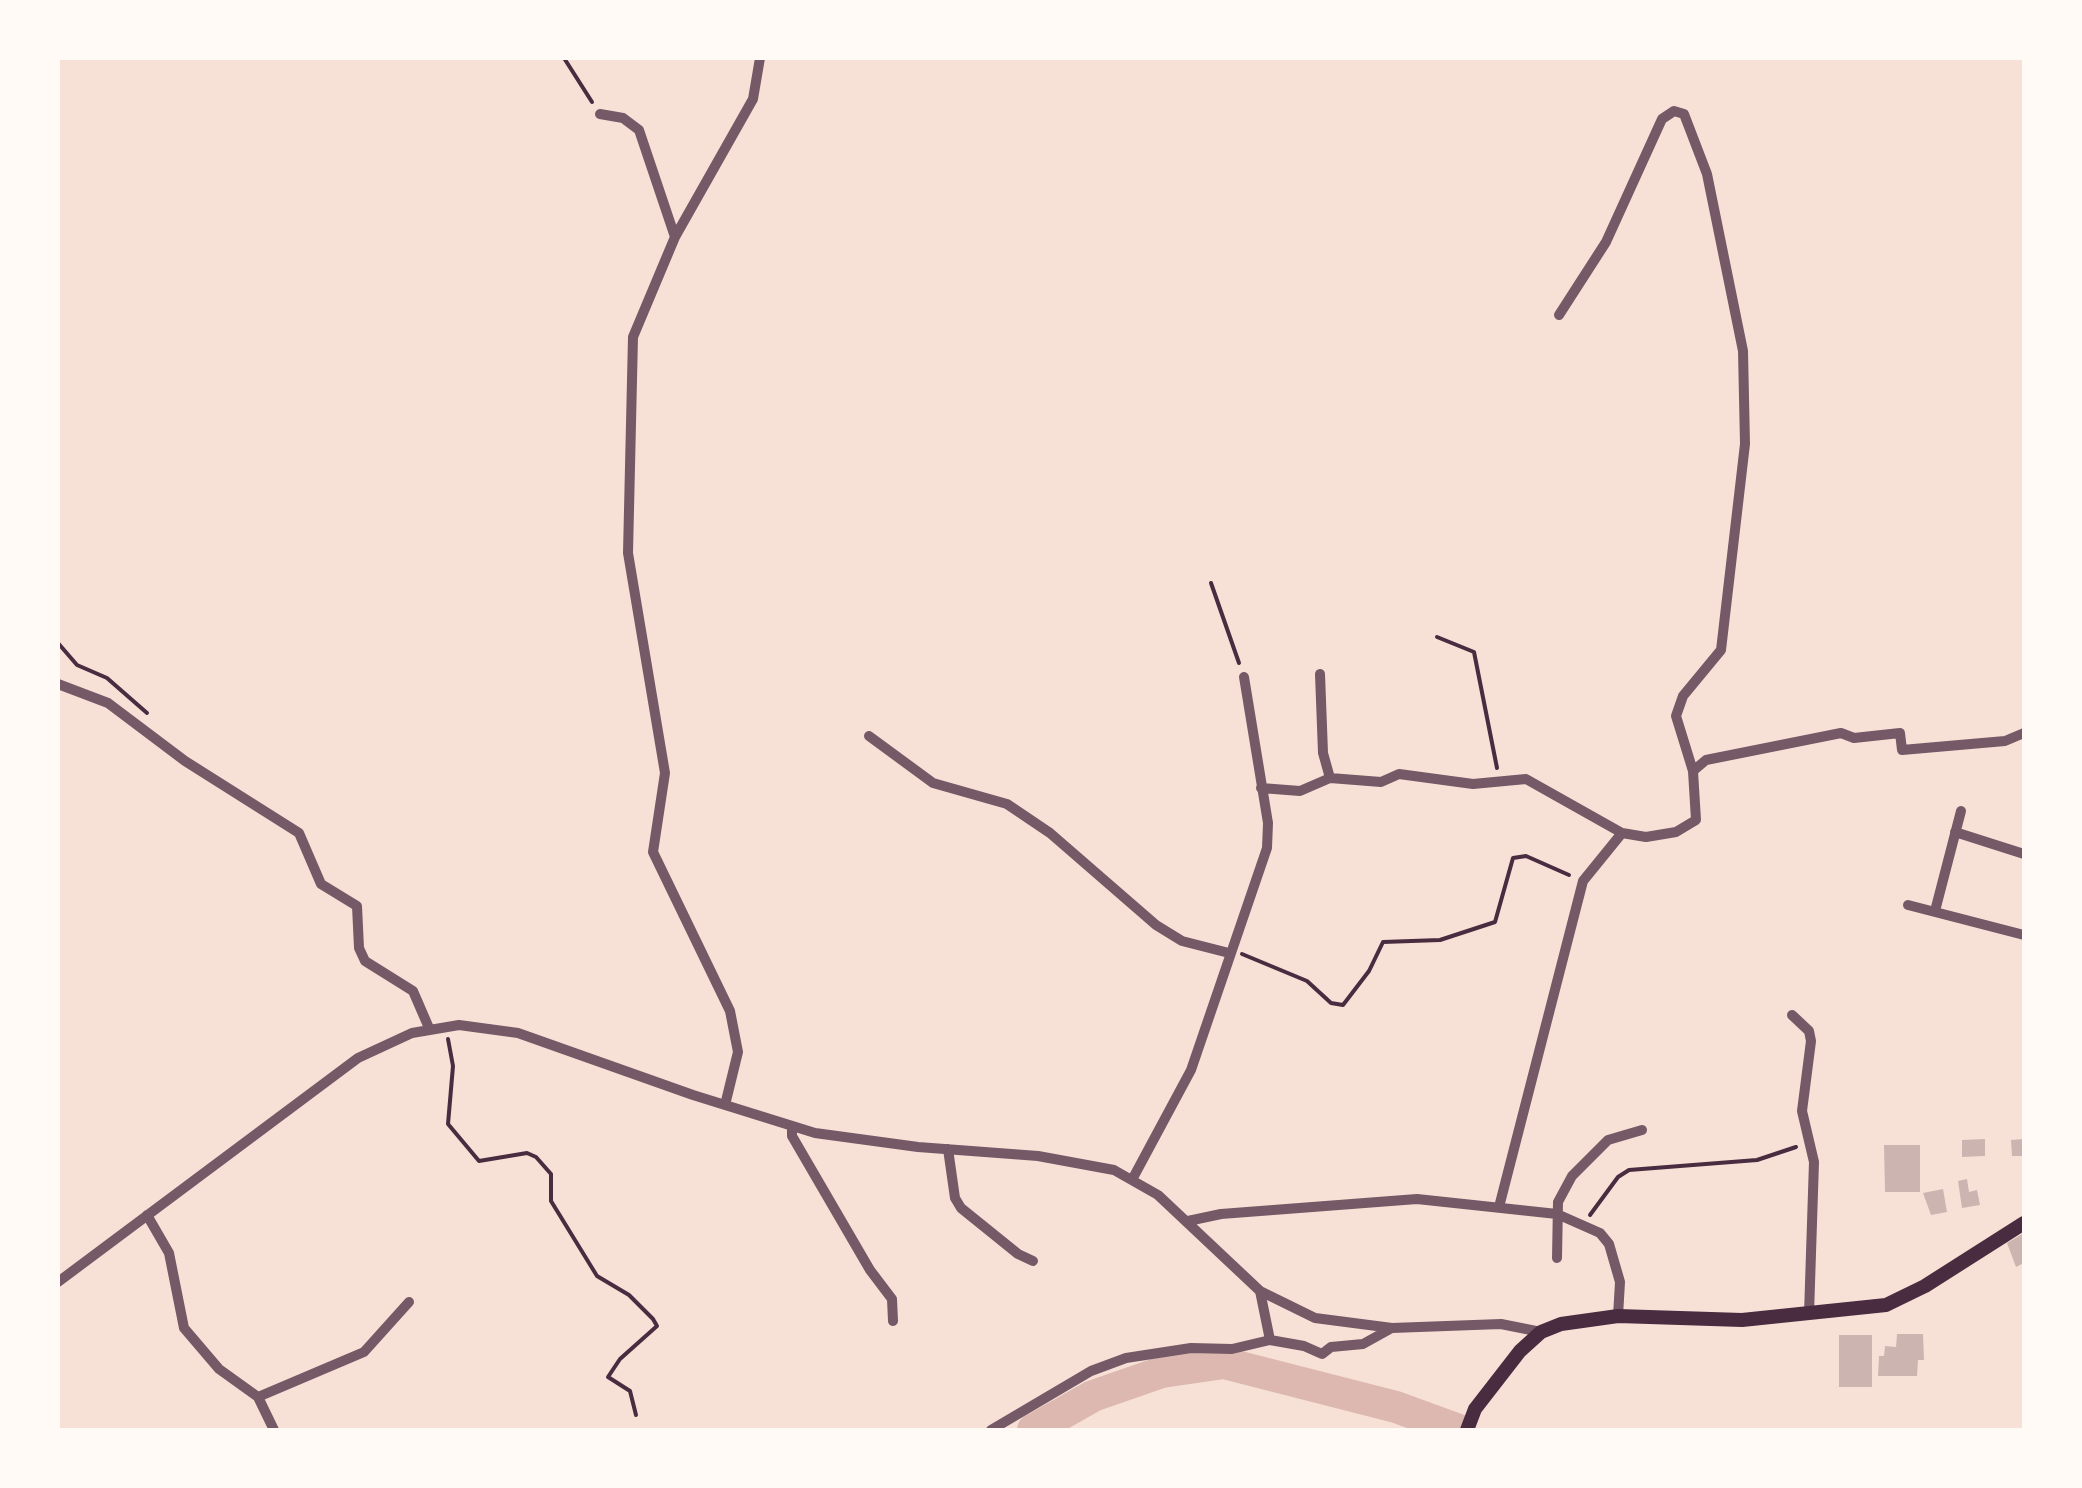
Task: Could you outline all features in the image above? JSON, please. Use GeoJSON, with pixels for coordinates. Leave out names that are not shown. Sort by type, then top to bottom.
{"type":"FeatureCollection","features":[{"type":"Feature","properties":{"kind":"main road"},"geometry":{"type":"LineString","coordinates":[[1467,1430],[1474,1409],[1541,1332],[1586,1317],[1742,1320],[1886,1305],[1926,1286],[2024,1223]]}},
{"type":"Feature","properties":{"kind":"street"},"geometry":{"type":"LineString","coordinates":[[726,1105],[738,1052],[730,1012],[654,852],[665,773],[628,553],[633,337],[675,236],[736,136],[753,99],[760,58]]}},
{"type":"Feature","properties":{"kind":"street"},"geometry":{"type":"LineString","coordinates":[[1261,788],[1300,791],[1330,778],[1381,782],[1399,774],[1473,784],[1526,779],[1622,833],[1646,837],[1689,827],[1698,812],[1694,771],[1676,716],[1684,696],[1721,650],[1746,444],[1743,351],[1706,174],[1684,114],[1674,111],[1662,118],[1606,242],[1560,315]]}},
{"type":"Feature","properties":{"kind":"street"},"geometry":{"type":"LineString","coordinates":[[600,114],[622,118],[640,130],[675,236]]}},
{"type":"Feature","properties":{"kind":"street"},"geometry":{"type":"LineString","coordinates":[[1320,674],[1323,752],[1330,778]]}},
{"type":"Feature","properties":{"kind":"street"},"geometry":{"type":"LineString","coordinates":[[1133,1178],[1192,1070],[1267,848],[1244,677]]}},
{"type":"Feature","properties":{"kind":"street"},"geometry":{"type":"LineString","coordinates":[[58,684],[108,703],[185,760],[299,833],[321,884],[357,906],[359,948],[365,961],[414,991],[429,1028]]}},
{"type":"Feature","properties":{"kind":"street"},"geometry":{"type":"LineString","coordinates":[[1694,771],[1706,760],[1841,733],[1854,738],[1900,734],[1902,750],[2005,741],[2024,733]]}},
{"type":"Feature","properties":{"kind":"street"},"geometry":{"type":"LineString","coordinates":[[869,736],[933,784],[1016,809],[1156,925],[1182,940],[1229,953]]}},
{"type":"Feature","properties":{"kind":"street"},"geometry":{"type":"LineString","coordinates":[[1935,911],[1961,811]]}},
{"type":"Feature","properties":{"kind":"street"},"geometry":{"type":"LineString","coordinates":[[1956,832],[2024,854]]}},
{"type":"Feature","properties":{"kind":"street"},"geometry":{"type":"LineString","coordinates":[[1499,1207],[1583,881],[1622,833]]}},
{"type":"Feature","properties":{"kind":"street"},"geometry":{"type":"LineString","coordinates":[[1908,904],[2024,935]]}},
{"type":"Feature","properties":{"kind":"street"},"geometry":{"type":"LineString","coordinates":[[1792,1015],[1809,1031],[1812,1041],[1802,1111],[1814,1162],[1810,1314]]}},
{"type":"Feature","properties":{"kind":"street"},"geometry":{"type":"LineString","coordinates":[[58,1282],[358,1058],[443,1025],[518,1033],[792,1127],[845,1139],[1085,1163],[1133,1178],[1188,1221],[1260,1291],[1315,1318],[1392,1328],[1501,1324],[1541,1332]]}},
{"type":"Feature","properties":{"kind":"street"},"geometry":{"type":"LineString","coordinates":[[792,1127],[792,1136],[870,1270],[892,1299],[892,1321]]}},
{"type":"Feature","properties":{"kind":"street"},"geometry":{"type":"LineString","coordinates":[[1557,1258],[1557,1214],[1562,1193],[1592,1152],[1608,1140],[1642,1130]]}},
{"type":"Feature","properties":{"kind":"street"},"geometry":{"type":"LineString","coordinates":[[948,1150],[955,1198],[961,1208],[1018,1254],[1033,1261]]}},
{"type":"Feature","properties":{"kind":"street"},"geometry":{"type":"LineString","coordinates":[[1188,1221],[1221,1214],[1417,1199],[1557,1214],[1600,1234],[1615,1261],[1620,1282],[1618,1316]]}},
{"type":"Feature","properties":{"kind":"street"},"geometry":{"type":"LineString","coordinates":[[147,1215],[169,1252],[184,1328],[219,1369],[258,1397],[274,1430]]}},
{"type":"Feature","properties":{"kind":"street"},"geometry":{"type":"LineString","coordinates":[[1260,1291],[1270,1340]]}},
{"type":"Feature","properties":{"kind":"street"},"geometry":{"type":"LineString","coordinates":[[258,1397],[364,1352],[408,1302]]}},
{"type":"Feature","properties":{"kind":"street"},"geometry":{"type":"LineString","coordinates":[[992,1430],[1091,1371],[1126,1358],[1191,1348],[1232,1349],[1270,1340],[1304,1346],[1322,1354],[1332,1347],[1364,1344],[1392,1328]]}},
{"type":"Feature","properties":{"kind":"path"},"geometry":{"type":"LineString","coordinates":[[564,58],[600,114]]}},
{"type":"Feature","properties":{"kind":"path"},"geometry":{"type":"LineString","coordinates":[[1211,583],[1244,677]]}},
{"type":"Feature","properties":{"kind":"path"},"geometry":{"type":"LineString","coordinates":[[1437,638],[1474,652],[1500,781]]}},
{"type":"Feature","properties":{"kind":"path"},"geometry":{"type":"LineString","coordinates":[[1229,953],[1262,960],[1276,972],[1307,982],[1331,1003],[1343,1005],[1370,971],[1384,942],[1440,940],[1494,922],[1513,858],[1519,854],[1583,881]]}},
{"type":"Feature","properties":{"kind":"path"},"geometry":{"type":"LineString","coordinates":[[443,1025],[454,1066],[448,1124],[479,1161],[527,1153],[536,1157],[552,1174],[551,1201],[596,1276],[629,1296],[657,1326],[620,1359],[608,1377],[630,1390],[636,1415]]}},
{"type":"Feature","properties":{"kind":"path"},"geometry":{"type":"LineString","coordinates":[[1584,1225],[1606,1191],[1629,1170],[1757,1160],[1810,1144]]}},
{"type":"Feature","properties":{"kind":"building"},"geometry":{"type":"Polygon","coordinates":[[[1985,1139],[1985,1156],[1962,1157],[1962,1140],[1985,1139]]]}},
{"type":"Feature","properties":{"kind":"building"},"geometry":{"type":"Polygon","coordinates":[[[2024,1139],[2024,1156],[2012,1156],[2011,1140],[2024,1139]]]}},
{"type":"Feature","properties":{"kind":"building"},"geometry":{"type":"Polygon","coordinates":[[[1884,1145],[1920,1145],[1920,1192],[1885,1192],[1884,1145]]]}},
{"type":"Feature","properties":{"kind":"building"},"geometry":{"type":"Polygon","coordinates":[[[1967,1179],[1969,1192],[1977,1190],[1980,1205],[1962,1208],[1958,1181],[1967,1179]]]}},
{"type":"Feature","properties":{"kind":"building"},"geometry":{"type":"Polygon","coordinates":[[[1943,1189],[1947,1212],[1931,1215],[1923,1193],[1943,1189]]]}},
{"type":"Feature","properties":{"kind":"building"},"geometry":{"type":"Polygon","coordinates":[[[2024,1233],[2024,1263],[2016,1267],[2007,1243],[2024,1233]]]}},
{"type":"Feature","properties":{"kind":"building"},"geometry":{"type":"Polygon","coordinates":[[[1897,1334],[1923,1334],[1924,1360],[1918,1360],[1917,1376],[1878,1376],[1879,1356],[1884,1356],[1885,1346],[1896,1347],[1897,1334]]]}},
{"type":"Feature","properties":{"kind":"building"},"geometry":{"type":"Polygon","coordinates":[[[1839,1335],[1872,1335],[1872,1387],[1839,1387],[1839,1335]]]}},
{"type":"Feature","properties":{"kind":"waterway"},"geometry":{"type":"LineString","coordinates":[[1033,1430],[1093,1396],[1162,1372],[1224,1363],[1396,1407],[1459,1430]]}}]}
